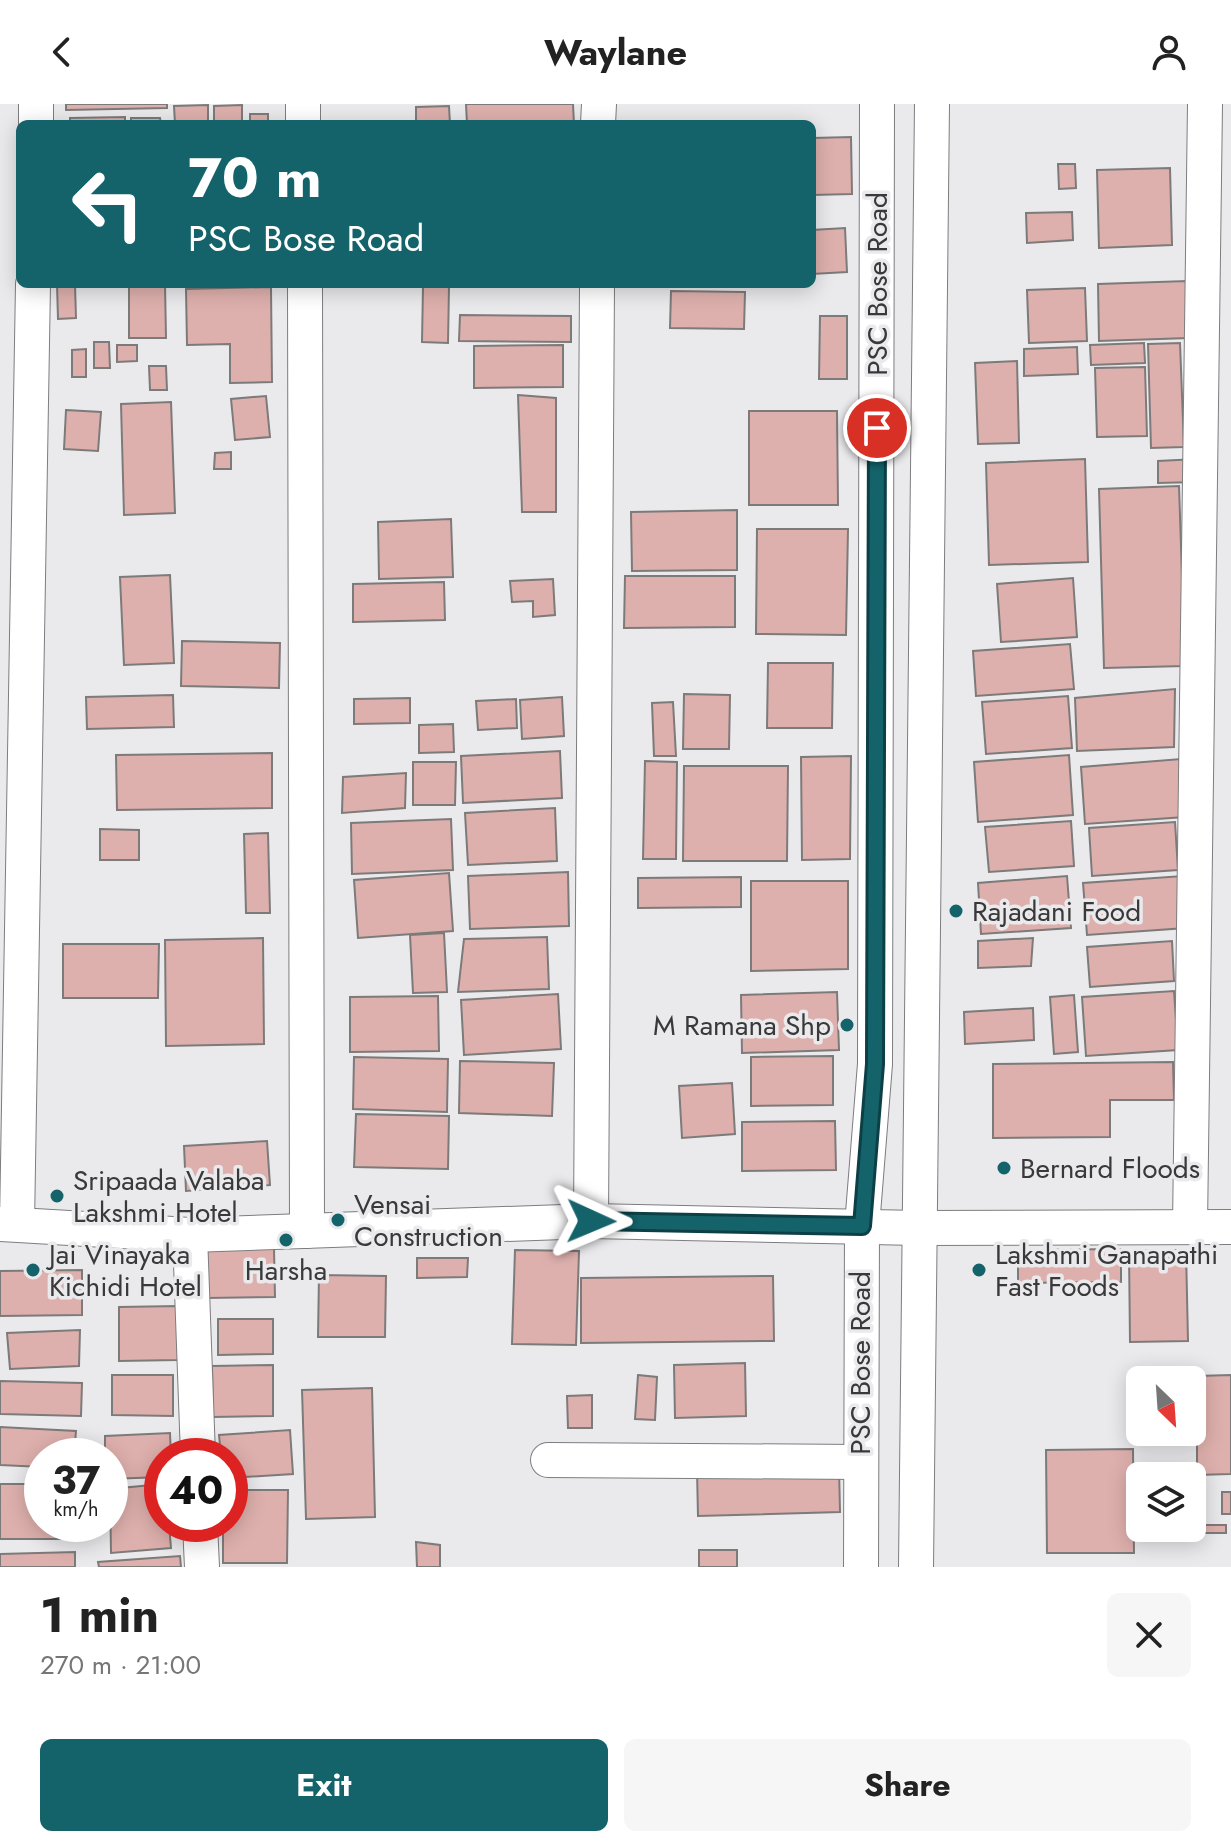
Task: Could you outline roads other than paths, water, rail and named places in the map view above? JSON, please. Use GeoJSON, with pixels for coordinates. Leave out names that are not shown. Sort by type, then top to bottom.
{"type":"FeatureCollection","features":[{"type":"Feature","properties":{"kind":"street","name":"PSC Bose Road"},"geometry":{"type":"LineString","coordinates":[[861,1567],[862,1226],[875,1064],[877,104]]}},
{"type":"Feature","properties":{"kind":"street","name":"PSC Bose Road"},"geometry":{"type":"LineString","coordinates":[[916,1567],[932,104]]}},
{"type":"Feature","properties":{"kind":"street"},"geometry":{"type":"LineString","coordinates":[[1190,1227],[1205,104]]}},
{"type":"Feature","properties":{"kind":"street"},"geometry":{"type":"LineString","coordinates":[[33,288],[8,1224],[190,1235],[591,1221],[919,1228],[1231,1227]]}},
{"type":"Feature","properties":{"kind":"street"},"geometry":{"type":"LineString","coordinates":[[305,288],[307,1231]]}},
{"type":"Feature","properties":{"kind":"street"},"geometry":{"type":"LineString","coordinates":[[591,1221],[597,288]]}},
{"type":"Feature","properties":{"kind":"street"},"geometry":{"type":"LineString","coordinates":[[190,1235],[197,1438]]}},
{"type":"Feature","properties":{"kind":"street"},"geometry":{"type":"LineString","coordinates":[[548,1460],[860,1462]]}},
{"type":"Feature","properties":{"kind":"street"},"geometry":{"type":"LineString","coordinates":[[201,1542],[202,1567]]}},
{"type":"Feature","properties":{"kind":"place","name":"Rajadani Food"},"geometry":{"type":"Point","coordinates":[956,911]}},
{"type":"Feature","properties":{"kind":"place","name":"M Ramana Shp"},"geometry":{"type":"Point","coordinates":[847,1025]}},
{"type":"Feature","properties":{"kind":"place","name":"Bernard Floods"},"geometry":{"type":"Point","coordinates":[1004,1168]}},
{"type":"Feature","properties":{"kind":"place","name":"Sripaada Valaba Lakshmi Hotel"},"geometry":{"type":"Point","coordinates":[57,1196]}},
{"type":"Feature","properties":{"kind":"place","name":"Vensai Construction"},"geometry":{"type":"Point","coordinates":[338,1220]}},
{"type":"Feature","properties":{"kind":"place","name":"Harsha"},"geometry":{"type":"Point","coordinates":[286,1240]}},
{"type":"Feature","properties":{"kind":"place","name":"Jai Vinayaka Kichidi Hotel"},"geometry":{"type":"Point","coordinates":[33,1270]}},
{"type":"Feature","properties":{"kind":"place","name":"Lakshmi Ganapathi Fast Foods"},"geometry":{"type":"Point","coordinates":[979,1270]}}]}
